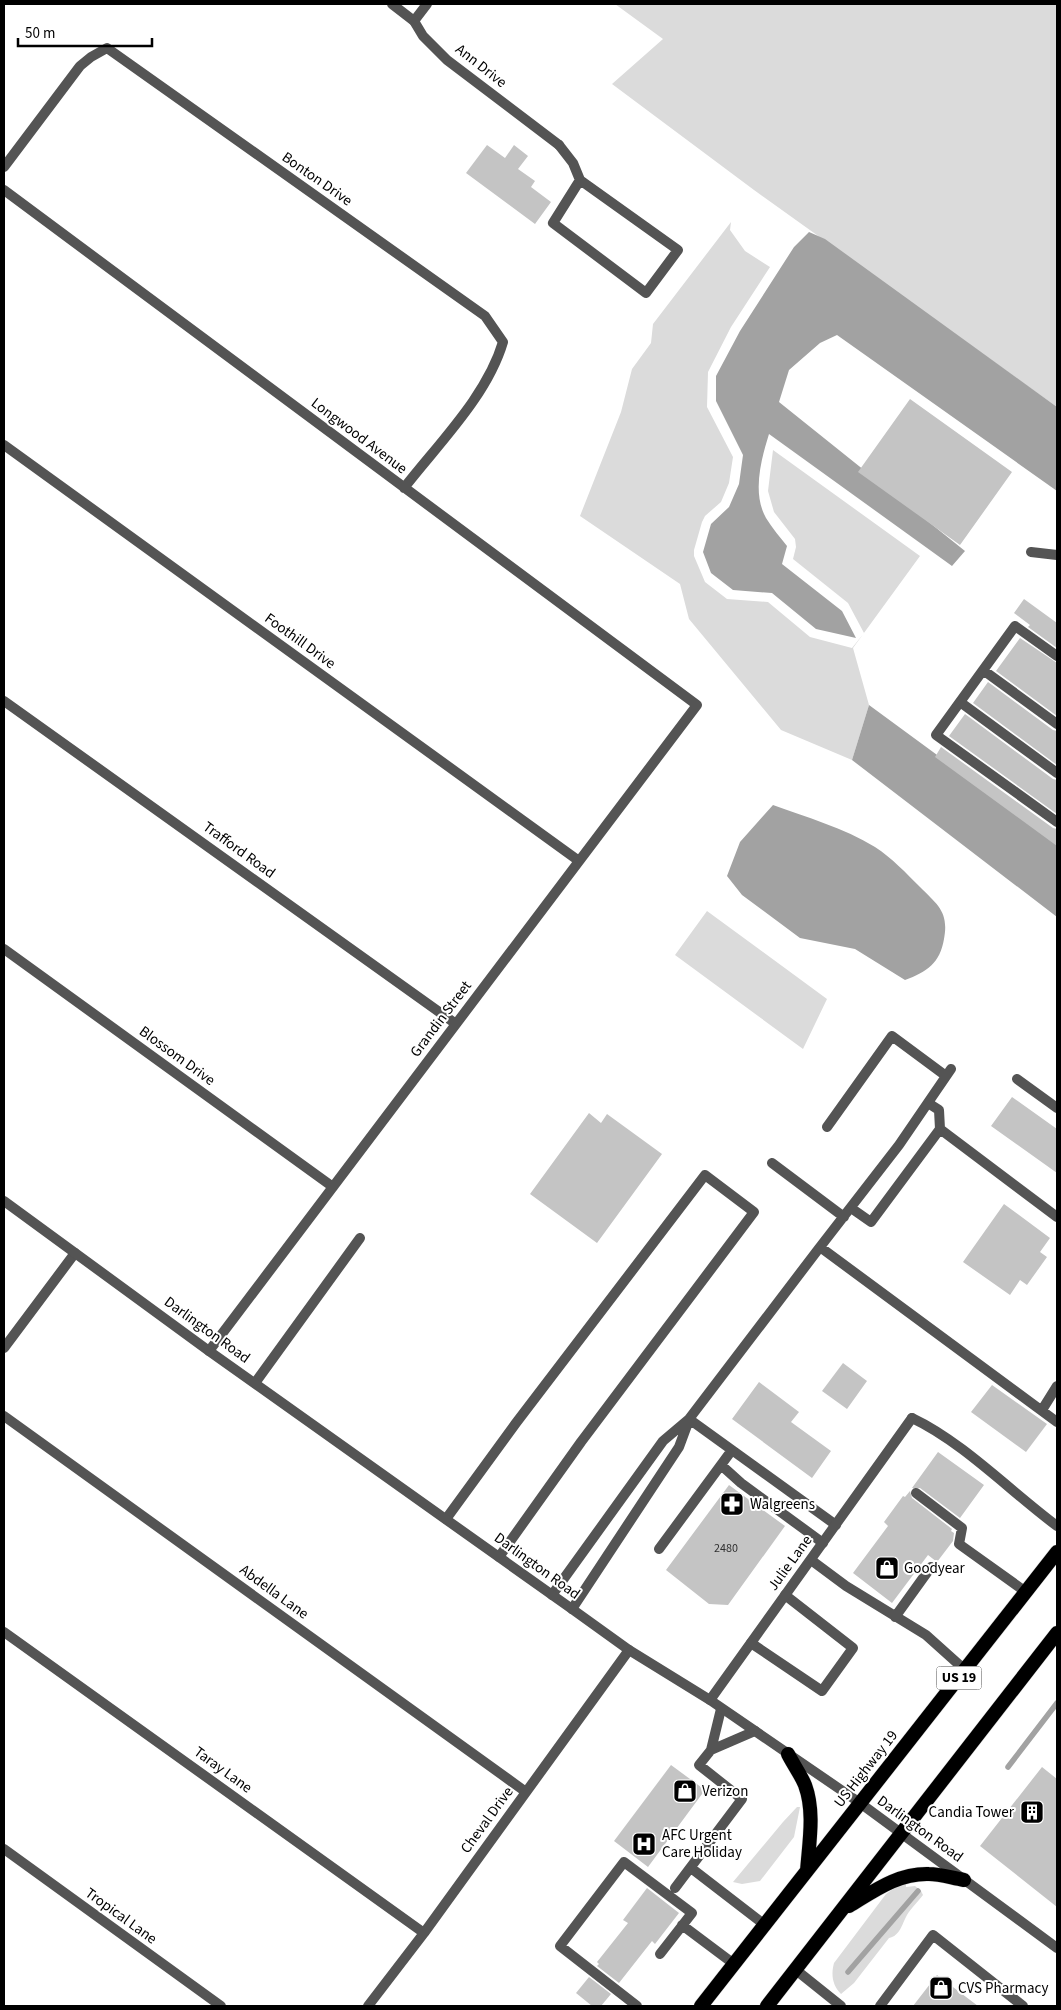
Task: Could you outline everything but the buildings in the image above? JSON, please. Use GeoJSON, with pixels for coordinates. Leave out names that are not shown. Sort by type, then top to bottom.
{"type":"FeatureCollection","features":[{"type":"Feature","properties":{"kind":"highway","name":"US Highway 19"},"geometry":{"type":"LineString","coordinates":[[701,2006],[1057,1552]]}},
{"type":"Feature","properties":{"kind":"highway"},"geometry":{"type":"LineString","coordinates":[[768,2006],[1057,1634]]}},
{"type":"Feature","properties":{"kind":"highway"},"geometry":{"type":"LineString","coordinates":[[788,1754],[804,1784],[808,1797],[810,1810],[807,1871]]}},
{"type":"Feature","properties":{"kind":"highway"},"geometry":{"type":"LineString","coordinates":[[842,1910],[892,1880],[911,1875],[929,1874],[964,1880]]}},
{"type":"Feature","properties":{"kind":"street","name":"Ann Drive"},"geometry":{"type":"LineString","coordinates":[[392,4],[414,21],[423,36],[447,60],[559,144],[573,163],[580,180]]}},
{"type":"Feature","properties":{"kind":"street"},"geometry":{"type":"LineString","coordinates":[[414,21],[427,4]]}},
{"type":"Feature","properties":{"kind":"street","name":"Bonton Drive"},"geometry":{"type":"LineString","coordinates":[[4,167],[80,66],[107,48],[485,316],[503,342],[498,360],[488,380],[404,488]]}},
{"type":"Feature","properties":{"kind":"street"},"geometry":{"type":"LineString","coordinates":[[580,180],[678,250],[646,293],[553,223],[580,180]]}},
{"type":"Feature","properties":{"kind":"street","name":"Longwood Avenue"},"geometry":{"type":"LineString","coordinates":[[4,190],[697,705]]}},
{"type":"Feature","properties":{"kind":"street","name":"Foothill Drive"},"geometry":{"type":"LineString","coordinates":[[4,445],[579,861]]}},
{"type":"Feature","properties":{"kind":"street"},"geometry":{"type":"LineString","coordinates":[[1031,552],[1057,555]]}},
{"type":"Feature","properties":{"kind":"street"},"geometry":{"type":"LineString","coordinates":[[1057,656],[1015,626],[936,735],[1057,822]]}},
{"type":"Feature","properties":{"kind":"street"},"geometry":{"type":"LineString","coordinates":[[983,670],[1057,724]]}},
{"type":"Feature","properties":{"kind":"street","name":"Trafford Road"},"geometry":{"type":"LineString","coordinates":[[4,701],[456,1024]]}},
{"type":"Feature","properties":{"kind":"street"},"geometry":{"type":"LineString","coordinates":[[960,702],[1057,773]]}},
{"type":"Feature","properties":{"kind":"street","name":"Grandin Street"},"geometry":{"type":"LineString","coordinates":[[209,1351],[697,705]]}},
{"type":"Feature","properties":{"kind":"street","name":"Blossom Drive"},"geometry":{"type":"LineString","coordinates":[[4,949],[333,1187]]}},
{"type":"Feature","properties":{"kind":"street"},"geometry":{"type":"LineString","coordinates":[[552,1595],[663,1441],[689,1419],[899,1145],[948,1072],[892,1036],[827,1127]]}},
{"type":"Feature","properties":{"kind":"street"},"geometry":{"type":"LineString","coordinates":[[1017,1079],[1057,1108]]}},
{"type":"Feature","properties":{"kind":"street"},"geometry":{"type":"LineString","coordinates":[[851,1208],[871,1222],[940,1129],[939,1110],[928,1103]]}},
{"type":"Feature","properties":{"kind":"street"},"geometry":{"type":"LineString","coordinates":[[940,1129],[1057,1217]]}},
{"type":"Feature","properties":{"kind":"street"},"geometry":{"type":"LineString","coordinates":[[772,1164],[844,1217]]}},
{"type":"Feature","properties":{"kind":"street"},"geometry":{"type":"LineString","coordinates":[[446,1519],[533,1400],[705,1175],[754,1212],[580,1442],[500,1557]]}},
{"type":"Feature","properties":{"kind":"street","name":"Darlington Road"},"geometry":{"type":"LineString","coordinates":[[4,1201],[209,1351],[629,1650],[710,1700],[860,1804],[1057,1948]]}},
{"type":"Feature","properties":{"kind":"street"},"geometry":{"type":"LineString","coordinates":[[255,1383],[360,1238]]}},
{"type":"Feature","properties":{"kind":"street"},"geometry":{"type":"LineString","coordinates":[[820,1247],[1057,1422]]}},
{"type":"Feature","properties":{"kind":"street"},"geometry":{"type":"LineString","coordinates":[[4,1348],[75,1253]]}},
{"type":"Feature","properties":{"kind":"street"},"geometry":{"type":"LineString","coordinates":[[1042,1410],[1057,1386]]}},
{"type":"Feature","properties":{"kind":"street","name":"Abdella Lane"},"geometry":{"type":"LineString","coordinates":[[4,1416],[526,1792]]}},
{"type":"Feature","properties":{"kind":"street","name":"Julie Lane"},"geometry":{"type":"LineString","coordinates":[[710,1700],[912,1418],[930,1427],[1057,1526]]}},
{"type":"Feature","properties":{"kind":"street"},"geometry":{"type":"LineString","coordinates":[[689,1419],[836,1525]]}},
{"type":"Feature","properties":{"kind":"street"},"geometry":{"type":"LineString","coordinates":[[572,1609],[679,1447],[689,1419]]}},
{"type":"Feature","properties":{"kind":"street"},"geometry":{"type":"LineString","coordinates":[[658,1549],[732,1450]]}},
{"type":"Feature","properties":{"kind":"street"},"geometry":{"type":"LineString","coordinates":[[721,1466],[741,1483],[823,1543]]}},
{"type":"Feature","properties":{"kind":"street"},"geometry":{"type":"LineString","coordinates":[[916,1494],[962,1528],[959,1544],[1026,1592]]}},
{"type":"Feature","properties":{"kind":"street"},"geometry":{"type":"LineString","coordinates":[[811,1560],[846,1586],[926,1635],[965,1670]]}},
{"type":"Feature","properties":{"kind":"street"},"geometry":{"type":"LineString","coordinates":[[894,1616],[931,1567]]}},
{"type":"Feature","properties":{"kind":"street"},"geometry":{"type":"LineString","coordinates":[[752,1642],[822,1691],[853,1648],[785,1595]]}},
{"type":"Feature","properties":{"kind":"street","name":"Taray Lane"},"geometry":{"type":"LineString","coordinates":[[4,1632],[424,1933]]}},
{"type":"Feature","properties":{"kind":"street","name":"Cheval Drive"},"geometry":{"type":"LineString","coordinates":[[368,2006],[424,1933],[629,1650]]}},
{"type":"Feature","properties":{"kind":"street"},"geometry":{"type":"LineString","coordinates":[[675,1888],[742,1798],[699,1765],[711,1750],[722,1708]]}},
{"type":"Feature","properties":{"kind":"street"},"geometry":{"type":"LineString","coordinates":[[711,1750],[754,1731]]}},
{"type":"Feature","properties":{"kind":"street","name":"Tropical Lane"},"geometry":{"type":"LineString","coordinates":[[4,1849],[221,2006]]}},
{"type":"Feature","properties":{"kind":"street"},"geometry":{"type":"LineString","coordinates":[[637,2006],[560,1946],[624,1862],[692,1912],[660,1954]]}},
{"type":"Feature","properties":{"kind":"street"},"geometry":{"type":"LineString","coordinates":[[691,1868],[765,1925]]}},
{"type":"Feature","properties":{"kind":"street"},"geometry":{"type":"LineString","coordinates":[[682,1925],[734,1964]]}},
{"type":"Feature","properties":{"kind":"street"},"geometry":{"type":"LineString","coordinates":[[880,2006],[934,1935],[1023,2006]]}},
{"type":"Feature","properties":{"kind":"street"},"geometry":{"type":"LineString","coordinates":[[796,1970],[840,2006]]}},
{"type":"Feature","properties":{"kind":"shaded area"},"geometry":{"type":"Polygon","coordinates":[[[615,4],[1057,4],[1057,407],[754,190],[612,84],[663,39],[615,4]]]}},
{"type":"Feature","properties":{"kind":"shaded area"},"geometry":{"type":"Polygon","coordinates":[[[731,222],[730,230],[745,251],[770,267],[731,327],[708,372],[707,407],[733,457],[729,483],[721,502],[705,516],[702,522],[694,556],[705,582],[727,599],[768,602],[810,637],[852,648],[863,634],[853,648],[869,705],[852,760],[781,730],[689,619],[680,584],[580,516],[621,412],[632,369],[651,343],[653,324],[731,222]]]}},
{"type":"Feature","properties":{"kind":"shaded area"},"geometry":{"type":"Polygon","coordinates":[[[809,232],[825,239],[1057,407],[1057,491],[837,335],[820,343],[789,370],[779,402],[965,551],[952,566],[769,434],[759,476],[759,498],[766,518],[787,546],[782,564],[842,611],[856,638],[816,629],[772,593],[733,590],[711,573],[703,552],[711,524],[729,507],[739,484],[743,455],[716,401],[716,376],[740,331],[794,247],[809,232]]]}},
{"type":"Feature","properties":{"kind":"shaded area"},"geometry":{"type":"Polygon","coordinates":[[[773,450],[920,556],[864,633],[848,603],[793,559],[796,547],[795,539],[774,512],[768,491],[773,450]]]}},
{"type":"Feature","properties":{"kind":"shaded area"},"geometry":{"type":"Polygon","coordinates":[[[869,705],[1057,843],[1057,917],[852,760],[869,705]]]}},
{"type":"Feature","properties":{"kind":"shaded area"},"geometry":{"type":"Polygon","coordinates":[[[773,805],[838,829],[875,847],[899,866],[937,904],[943,915],[945,930],[942,947],[931,966],[920,974],[905,980],[855,949],[800,938],[742,895],[727,876],[740,842],[773,805]]]}},
{"type":"Feature","properties":{"kind":"shaded area"},"geometry":{"type":"Polygon","coordinates":[[[707,911],[827,999],[803,1049],[675,955],[707,911]]]}},
{"type":"Feature","properties":{"kind":"shaded area"},"geometry":{"type":"Polygon","coordinates":[[[797,1807],[800,1807],[794,1837],[760,1881],[742,1884],[733,1882],[783,1822],[797,1807]]]}},
{"type":"Feature","properties":{"kind":"shaded area"},"geometry":{"type":"Polygon","coordinates":[[[906,1884],[906,1887],[915,1886],[923,1895],[909,1912],[896,1935],[889,1938],[854,1983],[841,1994],[833,1979],[834,1963],[886,1894],[896,1887],[906,1884]]]}},
{"type":"Feature","properties":{"kind":"waterway"},"geometry":{"type":"LineString","coordinates":[[1008,1767],[1057,1703]]}},
{"type":"Feature","properties":{"kind":"waterway"},"geometry":{"type":"LineString","coordinates":[[848,1972],[918,1891]]}},
{"type":"Feature","properties":{"kind":"place","name":"Walgreens"},"geometry":{"type":"Point","coordinates":[732,1504]}},
{"type":"Feature","properties":{"kind":"place","name":"Goodyear"},"geometry":{"type":"Point","coordinates":[887,1568]}},
{"type":"Feature","properties":{"kind":"place","name":"Verizon"},"geometry":{"type":"Point","coordinates":[685,1791]}},
{"type":"Feature","properties":{"kind":"place","name":"Candia Tower"},"geometry":{"type":"Point","coordinates":[1032,1812]}},
{"type":"Feature","properties":{"kind":"place","name":"AFC Urgent Care Holiday"},"geometry":{"type":"Point","coordinates":[644,1844]}},
{"type":"Feature","properties":{"kind":"place","name":"CVS Pharmacy"},"geometry":{"type":"Point","coordinates":[941,1988]}}]}
